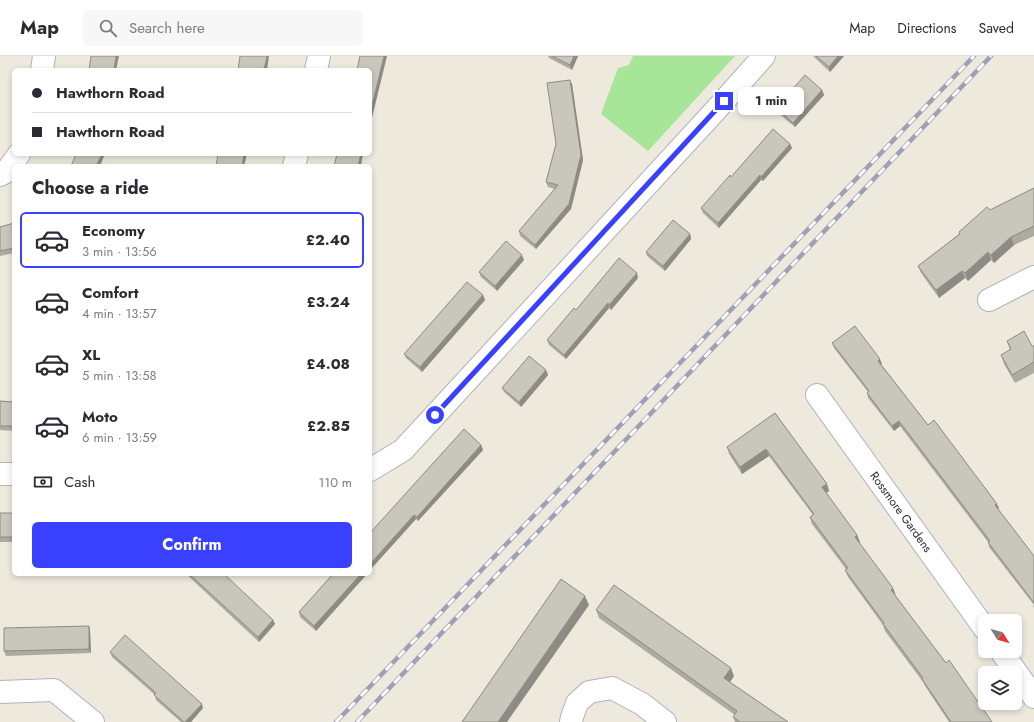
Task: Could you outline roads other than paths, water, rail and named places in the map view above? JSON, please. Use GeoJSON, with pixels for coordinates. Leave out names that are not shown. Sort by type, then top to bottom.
{"type":"FeatureCollection","features":[{"type":"Feature","properties":{"kind":"street"},"geometry":{"type":"LineString","coordinates":[[42,68],[44,56]]}},
{"type":"Feature","properties":{"kind":"street"},"geometry":{"type":"LineString","coordinates":[[316,68],[319,56]]}},
{"type":"Feature","properties":{"kind":"street"},"geometry":{"type":"LineString","coordinates":[[372,469],[403,450],[709,118],[764,56]]}},
{"type":"Feature","properties":{"kind":"street"},"geometry":{"type":"LineString","coordinates":[[0,175],[6,172],[18,156]]}},
{"type":"Feature","properties":{"kind":"street"},"geometry":{"type":"LineString","coordinates":[[989,300],[1034,276]]}},
{"type":"Feature","properties":{"kind":"street","name":"Rossmore Gardens"},"geometry":{"type":"LineString","coordinates":[[816,395],[978,619]]}},
{"type":"Feature","properties":{"kind":"street"},"geometry":{"type":"LineString","coordinates":[[0,474],[12,474]]}},
{"type":"Feature","properties":{"kind":"street"},"geometry":{"type":"LineString","coordinates":[[1006,658],[1034,697]]}},
{"type":"Feature","properties":{"kind":"street"},"geometry":{"type":"LineString","coordinates":[[571,722],[578,703],[589,692],[612,688],[642,704],[665,722]]}},
{"type":"Feature","properties":{"kind":"street"},"geometry":{"type":"LineString","coordinates":[[0,692],[54,690],[93,722]]}},
{"type":"Feature","properties":{"kind":"railway"},"geometry":{"type":"LineString","coordinates":[[336,722],[974,56]]}},
{"type":"Feature","properties":{"kind":"railway"},"geometry":{"type":"LineString","coordinates":[[357,722],[991,56]]}}]}
